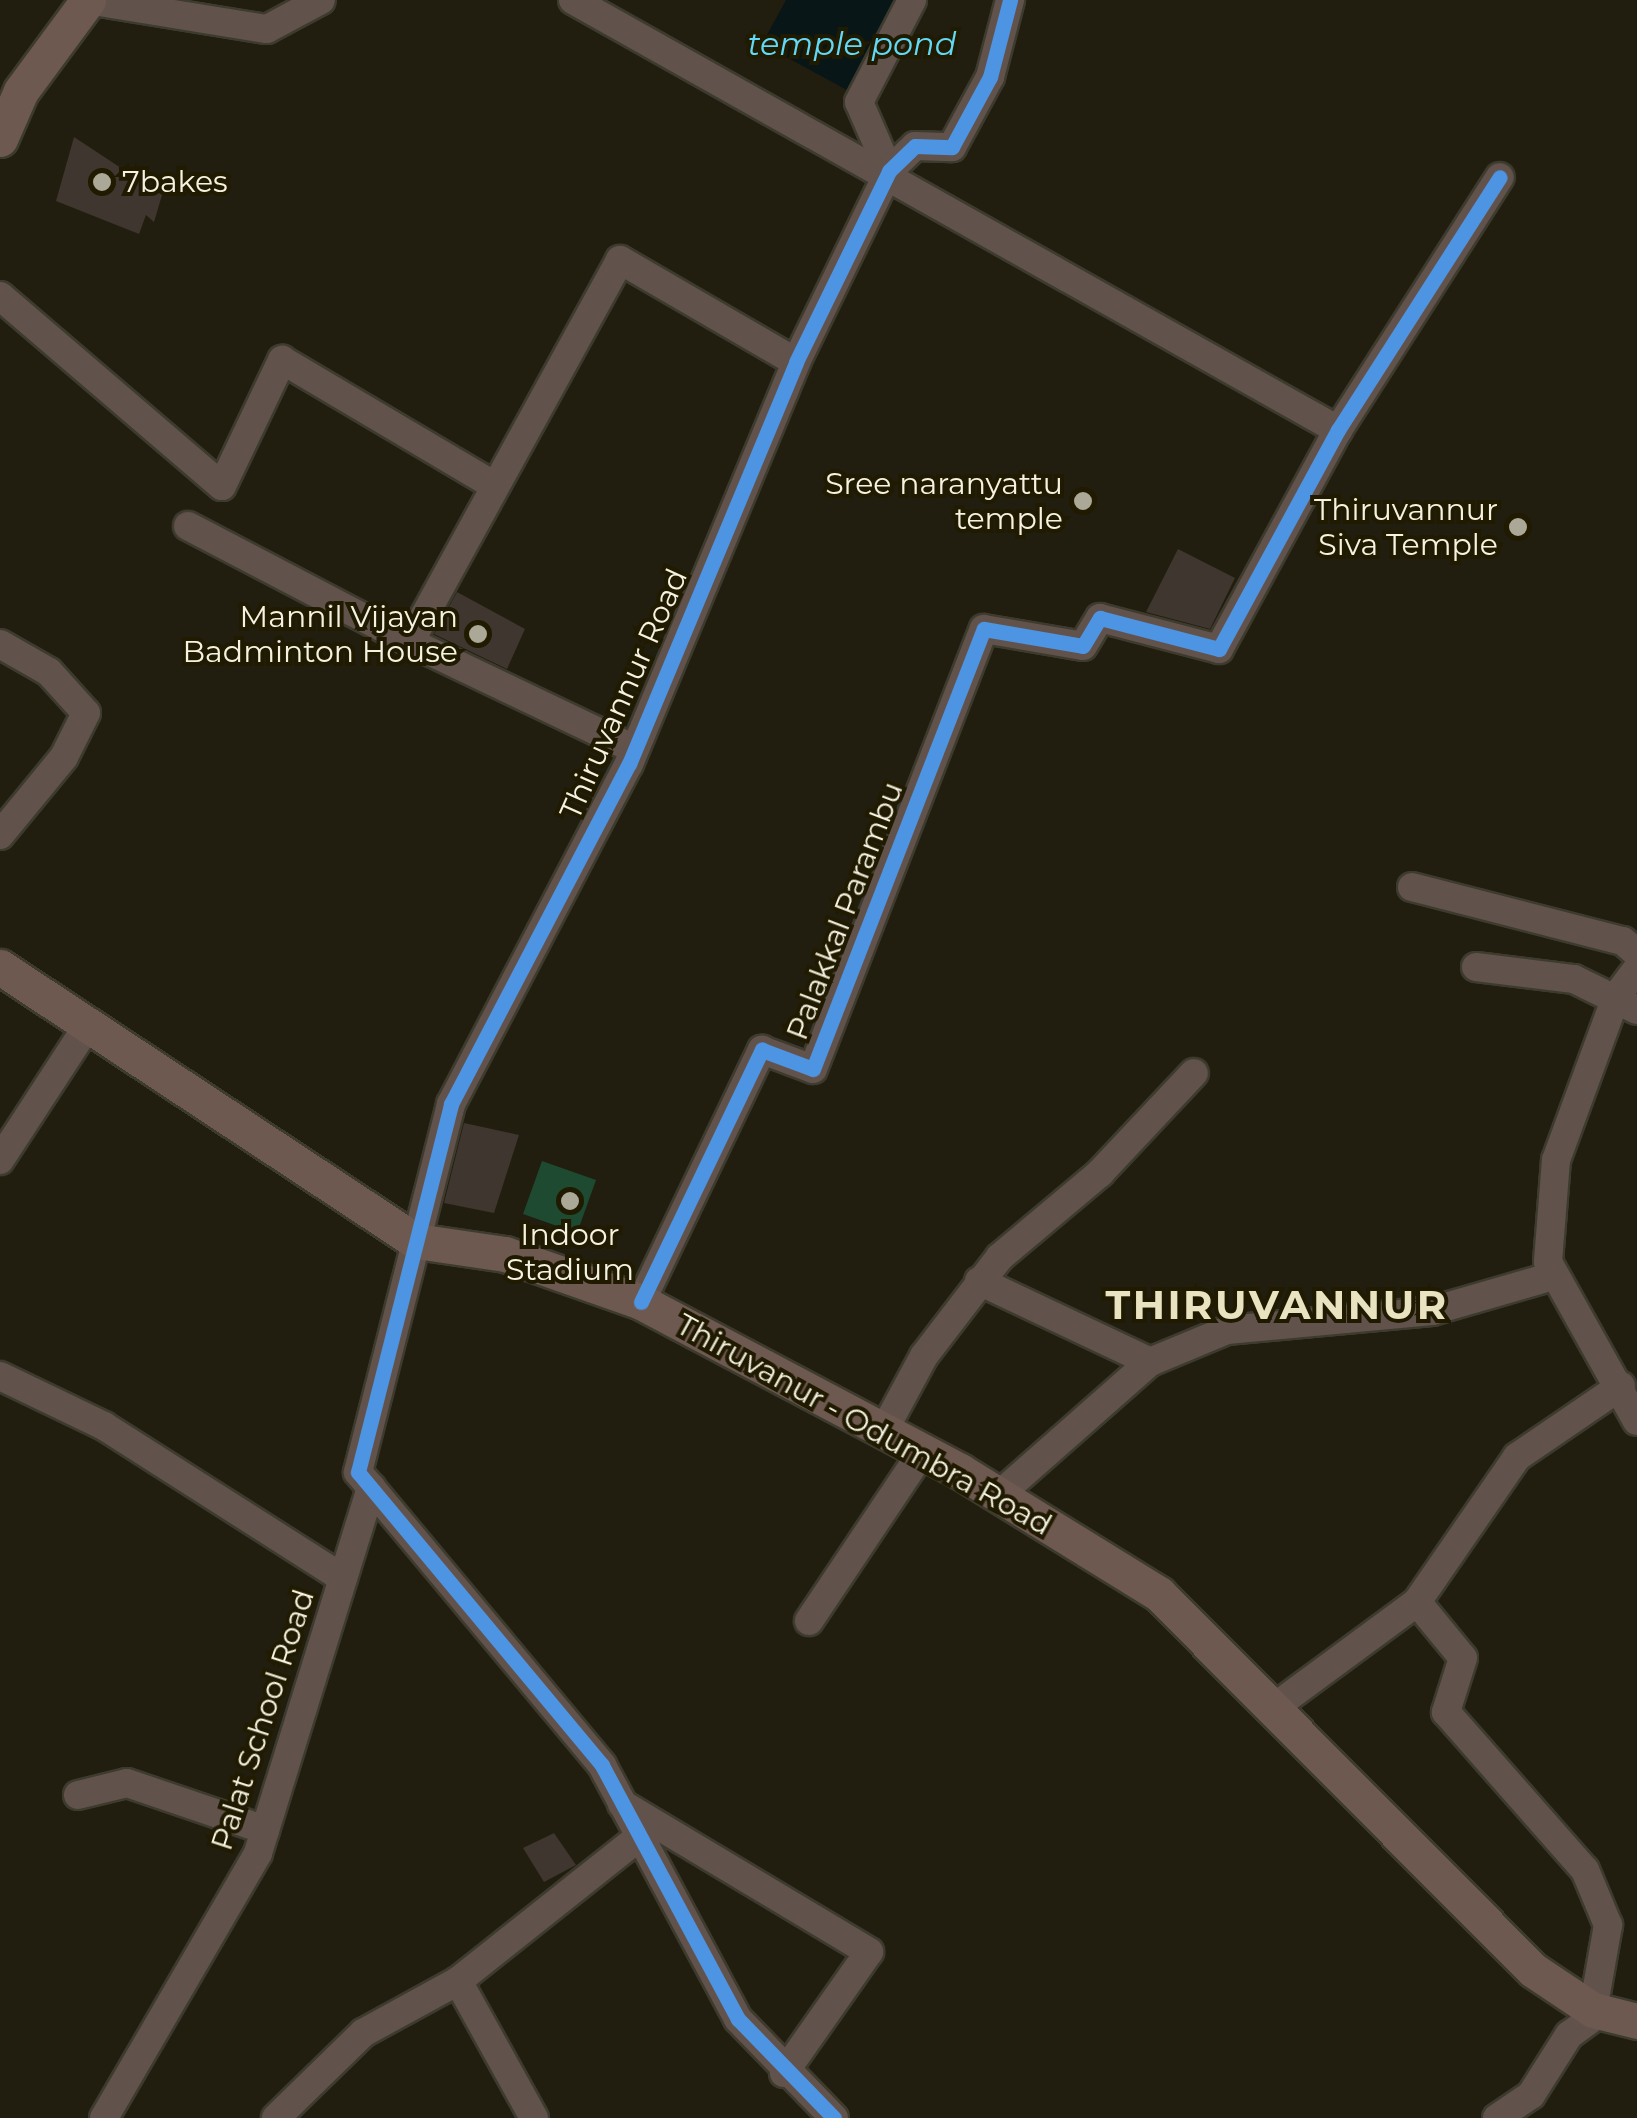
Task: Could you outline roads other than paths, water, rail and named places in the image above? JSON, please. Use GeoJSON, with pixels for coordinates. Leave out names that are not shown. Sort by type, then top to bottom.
{"type":"FeatureCollection","features":[{"type":"Feature","properties":{"kind":"main road"},"geometry":{"type":"LineString","coordinates":[[0,139],[21,91],[88,0]]}},
{"type":"Feature","properties":{"kind":"main road","name":"Thiruvanur - Odumbra Road"},"geometry":{"type":"LineString","coordinates":[[0,967],[416,1241],[505,1254],[641,1302],[999,1494],[1158,1594],[1533,1970],[1596,2012],[1637,2020]]}},
{"type":"Feature","properties":{"kind":"street"},"geometry":{"type":"LineString","coordinates":[[88,0],[267,28],[321,0]]}},
{"type":"Feature","properties":{"kind":"street"},"geometry":{"type":"LineString","coordinates":[[573,0],[889,171],[1338,430],[1500,177]]}},
{"type":"Feature","properties":{"kind":"street"},"geometry":{"type":"LineString","coordinates":[[889,171],[859,102],[912,0]]}},
{"type":"Feature","properties":{"kind":"street"},"geometry":{"type":"LineString","coordinates":[[889,171],[916,146],[952,147],[990,77],[1010,0]]}},
{"type":"Feature","properties":{"kind":"street","name":"Thiruvannur Road"},"geometry":{"type":"LineString","coordinates":[[371,1488],[358,1472],[451,1104],[634,749],[796,362],[889,171]]}},
{"type":"Feature","properties":{"kind":"street"},"geometry":{"type":"LineString","coordinates":[[410,642],[492,484],[620,260],[796,362]]}},
{"type":"Feature","properties":{"kind":"street"},"geometry":{"type":"LineString","coordinates":[[0,296],[222,486],[282,360],[492,484]]}},
{"type":"Feature","properties":{"kind":"street","name":"Palakkal Parambu"},"geometry":{"type":"LineString","coordinates":[[641,1302],[762,1050],[813,1068],[984,629],[1084,646],[1100,618],[1219,649],[1338,430]]}},
{"type":"Feature","properties":{"kind":"street"},"geometry":{"type":"LineString","coordinates":[[188,526],[410,642],[634,749]]}},
{"type":"Feature","properties":{"kind":"street"},"geometry":{"type":"LineString","coordinates":[[0,644],[49,672],[86,713],[64,757],[0,835]]}},
{"type":"Feature","properties":{"kind":"street"},"geometry":{"type":"LineString","coordinates":[[1412,887],[1623,941],[1637,953]]}},
{"type":"Feature","properties":{"kind":"street"},"geometry":{"type":"LineString","coordinates":[[1476,966],[1574,979],[1626,1004]]}},
{"type":"Feature","properties":{"kind":"street"},"geometry":{"type":"LineString","coordinates":[[1637,969],[1626,1004],[1556,1160],[1553,1276],[1637,1421]]}},
{"type":"Feature","properties":{"kind":"street"},"geometry":{"type":"LineString","coordinates":[[0,1160],[88,1025]]}},
{"type":"Feature","properties":{"kind":"street"},"geometry":{"type":"LineString","coordinates":[[884,1432],[979,1281],[1194,1073]]}},
{"type":"Feature","properties":{"kind":"street"},"geometry":{"type":"LineString","coordinates":[[999,1494],[1150,1362],[1226,1330],[1432,1311],[1553,1276]]}},
{"type":"Feature","properties":{"kind":"street"},"geometry":{"type":"LineString","coordinates":[[979,1281],[1150,1362]]}},
{"type":"Feature","properties":{"kind":"street"},"geometry":{"type":"LineString","coordinates":[[0,1376],[104,1426],[343,1578]]}},
{"type":"Feature","properties":{"kind":"street"},"geometry":{"type":"LineString","coordinates":[[1272,1709],[1417,1602],[1517,1457],[1620,1386]]}},
{"type":"Feature","properties":{"kind":"street"},"geometry":{"type":"LineString","coordinates":[[809,1622],[922,1452]]}},
{"type":"Feature","properties":{"kind":"street"},"geometry":{"type":"LineString","coordinates":[[371,1488],[602,1765],[738,2019],[784,2073],[834,2118]]}},
{"type":"Feature","properties":{"kind":"street","name":"Palat School Road"},"geometry":{"type":"LineString","coordinates":[[104,2118],[175,2007],[265,1830],[371,1488]]}},
{"type":"Feature","properties":{"kind":"street"},"geometry":{"type":"LineString","coordinates":[[1417,1602],[1463,1658],[1446,1712],[1585,1870],[1608,1925],[1596,2012],[1568,2035],[1531,2094],[1497,2118]]}},
{"type":"Feature","properties":{"kind":"street"},"geometry":{"type":"LineString","coordinates":[[78,1795],[127,1783],[265,1830]]}},
{"type":"Feature","properties":{"kind":"street"},"geometry":{"type":"LineString","coordinates":[[622,1804],[869,1952],[784,2073]]}},
{"type":"Feature","properties":{"kind":"street"},"geometry":{"type":"LineString","coordinates":[[276,2118],[362,2032],[458,1980],[639,1837]]}},
{"type":"Feature","properties":{"kind":"street"},"geometry":{"type":"LineString","coordinates":[[458,1980],[534,2118]]}},
{"type":"Feature","properties":{"kind":"water","name":"temple pond"},"geometry":{"type":"Polygon","coordinates":[[[786,0],[927,0],[871,103],[762,44],[786,0]]]}},
{"type":"Feature","properties":{"kind":"place","name":"7bakes"},"geometry":{"type":"Point","coordinates":[102,182]}},
{"type":"Feature","properties":{"kind":"place","name":"Sree naranyattu temple"},"geometry":{"type":"Point","coordinates":[1083,501]}},
{"type":"Feature","properties":{"kind":"place","name":"Thiruvannur Siva Temple"},"geometry":{"type":"Point","coordinates":[1518,527]}},
{"type":"Feature","properties":{"kind":"place","name":"Mannil Vijayan Badminton House"},"geometry":{"type":"Point","coordinates":[478,634]}},
{"type":"Feature","properties":{"kind":"place","name":"Indoor Stadium"},"geometry":{"type":"Point","coordinates":[570,1201]}},
{"type":"Feature","properties":{"kind":"district","name":"THIRUVANNUR"},"geometry":{"type":"Point","coordinates":[1277,1305]}}]}
